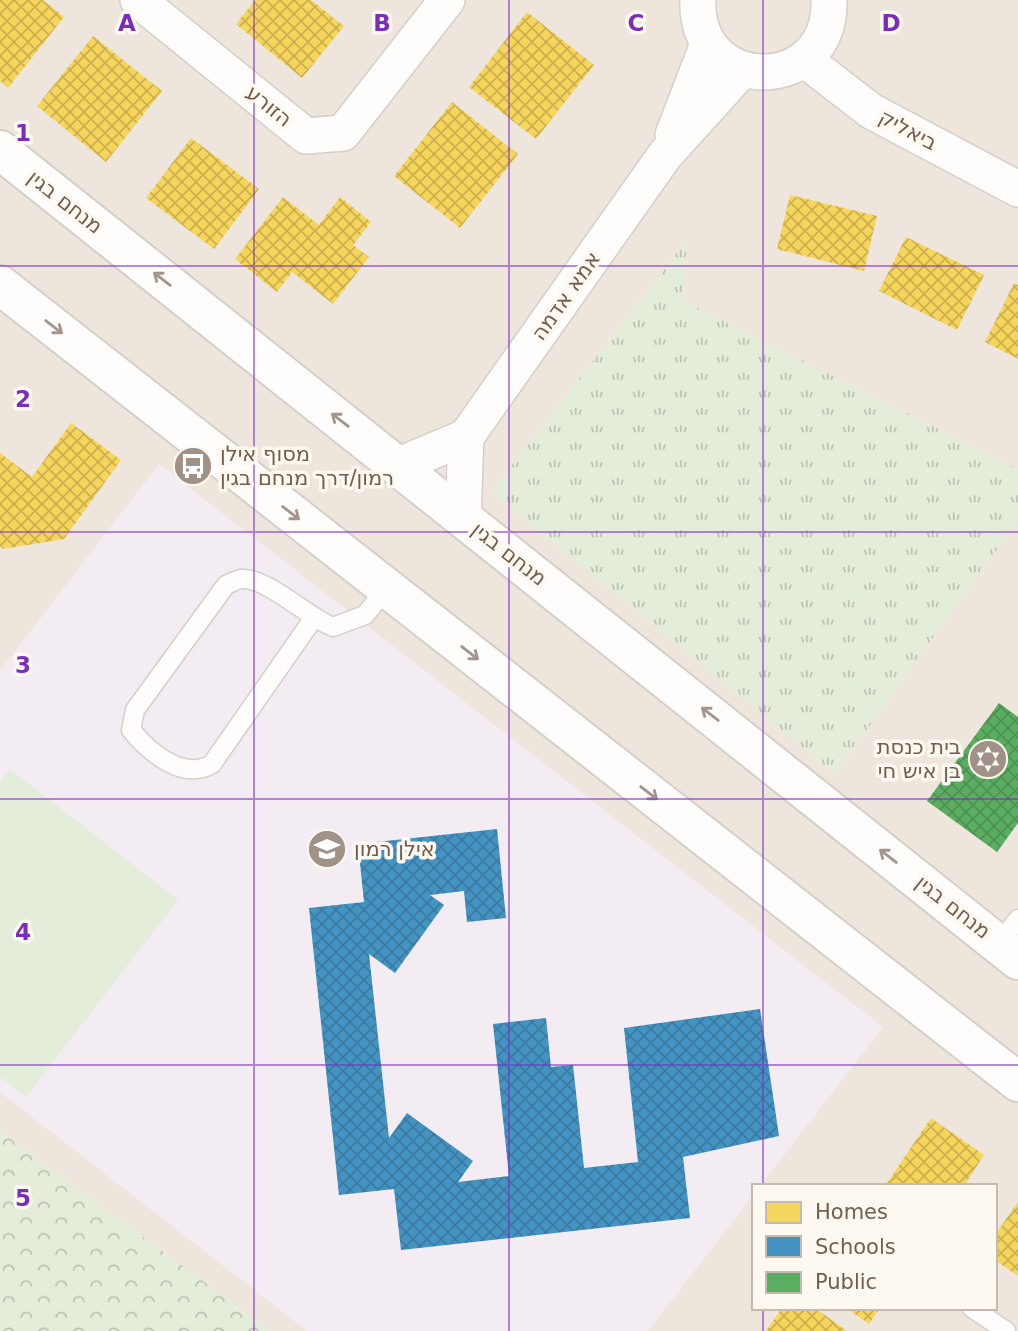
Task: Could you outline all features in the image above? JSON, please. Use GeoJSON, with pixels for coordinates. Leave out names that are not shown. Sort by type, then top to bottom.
{"type":"FeatureCollection","features":[{"type":"Feature","properties":{"kind":"main road","name":"מנחם בגין"},"geometry":{"type":"LineString","coordinates":[[0,150],[463,518],[1012,941]]}},
{"type":"Feature","properties":{"kind":"main road"},"geometry":{"type":"LineString","coordinates":[[3,293],[387,588],[1018,1082]]}},
{"type":"Feature","properties":{"kind":"street","name":"הזורע"},"geometry":{"type":"LineString","coordinates":[[138,0],[306,136],[343,133],[447,0]]}},
{"type":"Feature","properties":{"kind":"street"},"geometry":{"type":"LineString","coordinates":[[696,1],[699,24],[708,44],[723,60],[742,70],[764,74],[785,70],[804,60],[819,44],[828,24],[829,0]]}},
{"type":"Feature","properties":{"kind":"street","name":"אמא אדמה"},"geometry":{"type":"LineString","coordinates":[[665,155],[708,44]]}},
{"type":"Feature","properties":{"kind":"street","name":"ביאליק"},"geometry":{"type":"LineString","coordinates":[[804,60],[871,111],[1018,189]]}},
{"type":"Feature","properties":{"kind":"street","name":"אמא אדמה"},"geometry":{"type":"LineString","coordinates":[[466,437],[665,155],[742,70]]}},
{"type":"Feature","properties":{"kind":"street"},"geometry":{"type":"LineString","coordinates":[[397,466],[466,437],[463,518]]}},
{"type":"Feature","properties":{"kind":"lane"},"geometry":{"type":"LineString","coordinates":[[313,619],[212,764],[199,772],[183,770],[141,742],[131,730],[135,710],[226,585],[242,579],[263,584],[313,619],[332,627],[365,615],[387,588]]}},
{"type":"Feature","properties":{"kind":"lane"},"geometry":{"type":"LineString","coordinates":[[975,1310],[1006,1331]]}},
{"type":"Feature","properties":{"kind":"shaded area"},"geometry":{"type":"Polygon","coordinates":[[[0,0],[1018,0],[1018,1331],[0,1331],[0,0]]]}},
{"type":"Feature","properties":{"kind":"shaded area","name":"אילן רמון"},"geometry":{"type":"Polygon","coordinates":[[[159,464],[883,1027],[762,1184],[752,1184],[752,1197],[648,1331],[307,1331],[0,1092],[0,671],[159,464]]]}},
{"type":"Feature","properties":{"kind":"green space"},"geometry":{"type":"Polygon","coordinates":[[[687,240],[682,300],[1018,469],[1018,520],[835,774],[491,492],[687,240]]]}},
{"type":"Feature","properties":{"kind":"green space"},"geometry":{"type":"Polygon","coordinates":[[[10,769],[178,900],[26,1097],[0,1077],[0,782],[10,769]]]}},
{"type":"Feature","properties":{"kind":"green space"},"geometry":{"type":"Polygon","coordinates":[[[0,1131],[271,1331],[0,1331],[0,1131]]]}},
{"type":"Feature","properties":{"kind":"building: Homes"},"geometry":{"type":"Polygon","coordinates":[[[0,0],[43,0],[64,17],[8,88],[0,81],[0,0]]]}},
{"type":"Feature","properties":{"kind":"building: Homes"},"geometry":{"type":"Polygon","coordinates":[[[255,0],[311,0],[344,26],[302,78],[236,24],[255,0]]]}},
{"type":"Feature","properties":{"kind":"building: Homes"},"geometry":{"type":"Polygon","coordinates":[[[527,12],[594,65],[536,139],[469,87],[527,12]]]}},
{"type":"Feature","properties":{"kind":"building: Homes"},"geometry":{"type":"Polygon","coordinates":[[[93,36],[162,91],[106,162],[37,106],[93,36]]]}},
{"type":"Feature","properties":{"kind":"building: Homes"},"geometry":{"type":"Polygon","coordinates":[[[452,102],[518,154],[460,228],[394,176],[452,102]]]}},
{"type":"Feature","properties":{"kind":"building: Homes"},"geometry":{"type":"Polygon","coordinates":[[[191,138],[259,189],[214,249],[146,198],[191,138]]]}},
{"type":"Feature","properties":{"kind":"building: Homes"},"geometry":{"type":"Polygon","coordinates":[[[790,195],[877,216],[864,271],[777,249],[790,195]]]}},
{"type":"Feature","properties":{"kind":"building: Homes"},"geometry":{"type":"Polygon","coordinates":[[[283,197],[319,225],[340,197],[371,222],[353,245],[369,257],[333,304],[292,272],[277,292],[235,259],[283,197]]]}},
{"type":"Feature","properties":{"kind":"building: Homes"},"geometry":{"type":"Polygon","coordinates":[[[906,237],[984,275],[957,330],[879,291],[906,237]]]}},
{"type":"Feature","properties":{"kind":"building: Homes"},"geometry":{"type":"Polygon","coordinates":[[[1014,283],[1018,285],[1018,359],[985,342],[1014,283]]]}},
{"type":"Feature","properties":{"kind":"building: Homes"},"geometry":{"type":"Polygon","coordinates":[[[71,423],[121,460],[64,539],[3,549],[0,546],[0,453],[32,477],[71,423]]]}},
{"type":"Feature","properties":{"kind":"building: Homes"},"geometry":{"type":"Polygon","coordinates":[[[931,1118],[984,1155],[965,1184],[886,1184],[931,1118]]]}},
{"type":"Feature","properties":{"kind":"building: Homes"},"geometry":{"type":"Polygon","coordinates":[[[1018,1202],[1018,1276],[997,1261],[997,1232],[1018,1202]]]}},
{"type":"Feature","properties":{"kind":"building: Homes"},"geometry":{"type":"Polygon","coordinates":[[[781,1310],[818,1310],[847,1331],[766,1331],[781,1310]]]}},
{"type":"Feature","properties":{"kind":"building: Homes"},"geometry":{"type":"Polygon","coordinates":[[[849,1310],[879,1310],[869,1324],[849,1310]]]}},
{"type":"Feature","properties":{"kind":"building: Schools"},"geometry":{"type":"Polygon","coordinates":[[[497,829],[506,918],[467,922],[464,891],[430,895],[444,905],[395,973],[369,954],[389,1138],[407,1113],[473,1161],[458,1182],[509,1176],[493,1024],[546,1018],[551,1067],[573,1065],[584,1168],[638,1162],[624,1028],[760,1009],[779,1136],[683,1157],[690,1218],[401,1250],[394,1189],[339,1195],[309,908],[364,902],[358,844],[497,829]]]}},
{"type":"Feature","properties":{"kind":"building: Public","name":"בית כנסת בן איש חי"},"geometry":{"type":"Polygon","coordinates":[[[999,703],[1018,717],[1018,823],[997,852],[927,801],[999,703]]]}},
{"type":"Feature","properties":{"kind":"place","name":"מסוף אילן רמון/דרך מנחם בגין"},"geometry":{"type":"Point","coordinates":[193,466]}},
{"type":"Feature","properties":{"kind":"place","name":"בית כנסת בן איש חי"},"geometry":{"type":"Point","coordinates":[988,759]}},
{"type":"Feature","properties":{"kind":"place","name":"אילן רמון"},"geometry":{"type":"Point","coordinates":[327,849]}}]}
